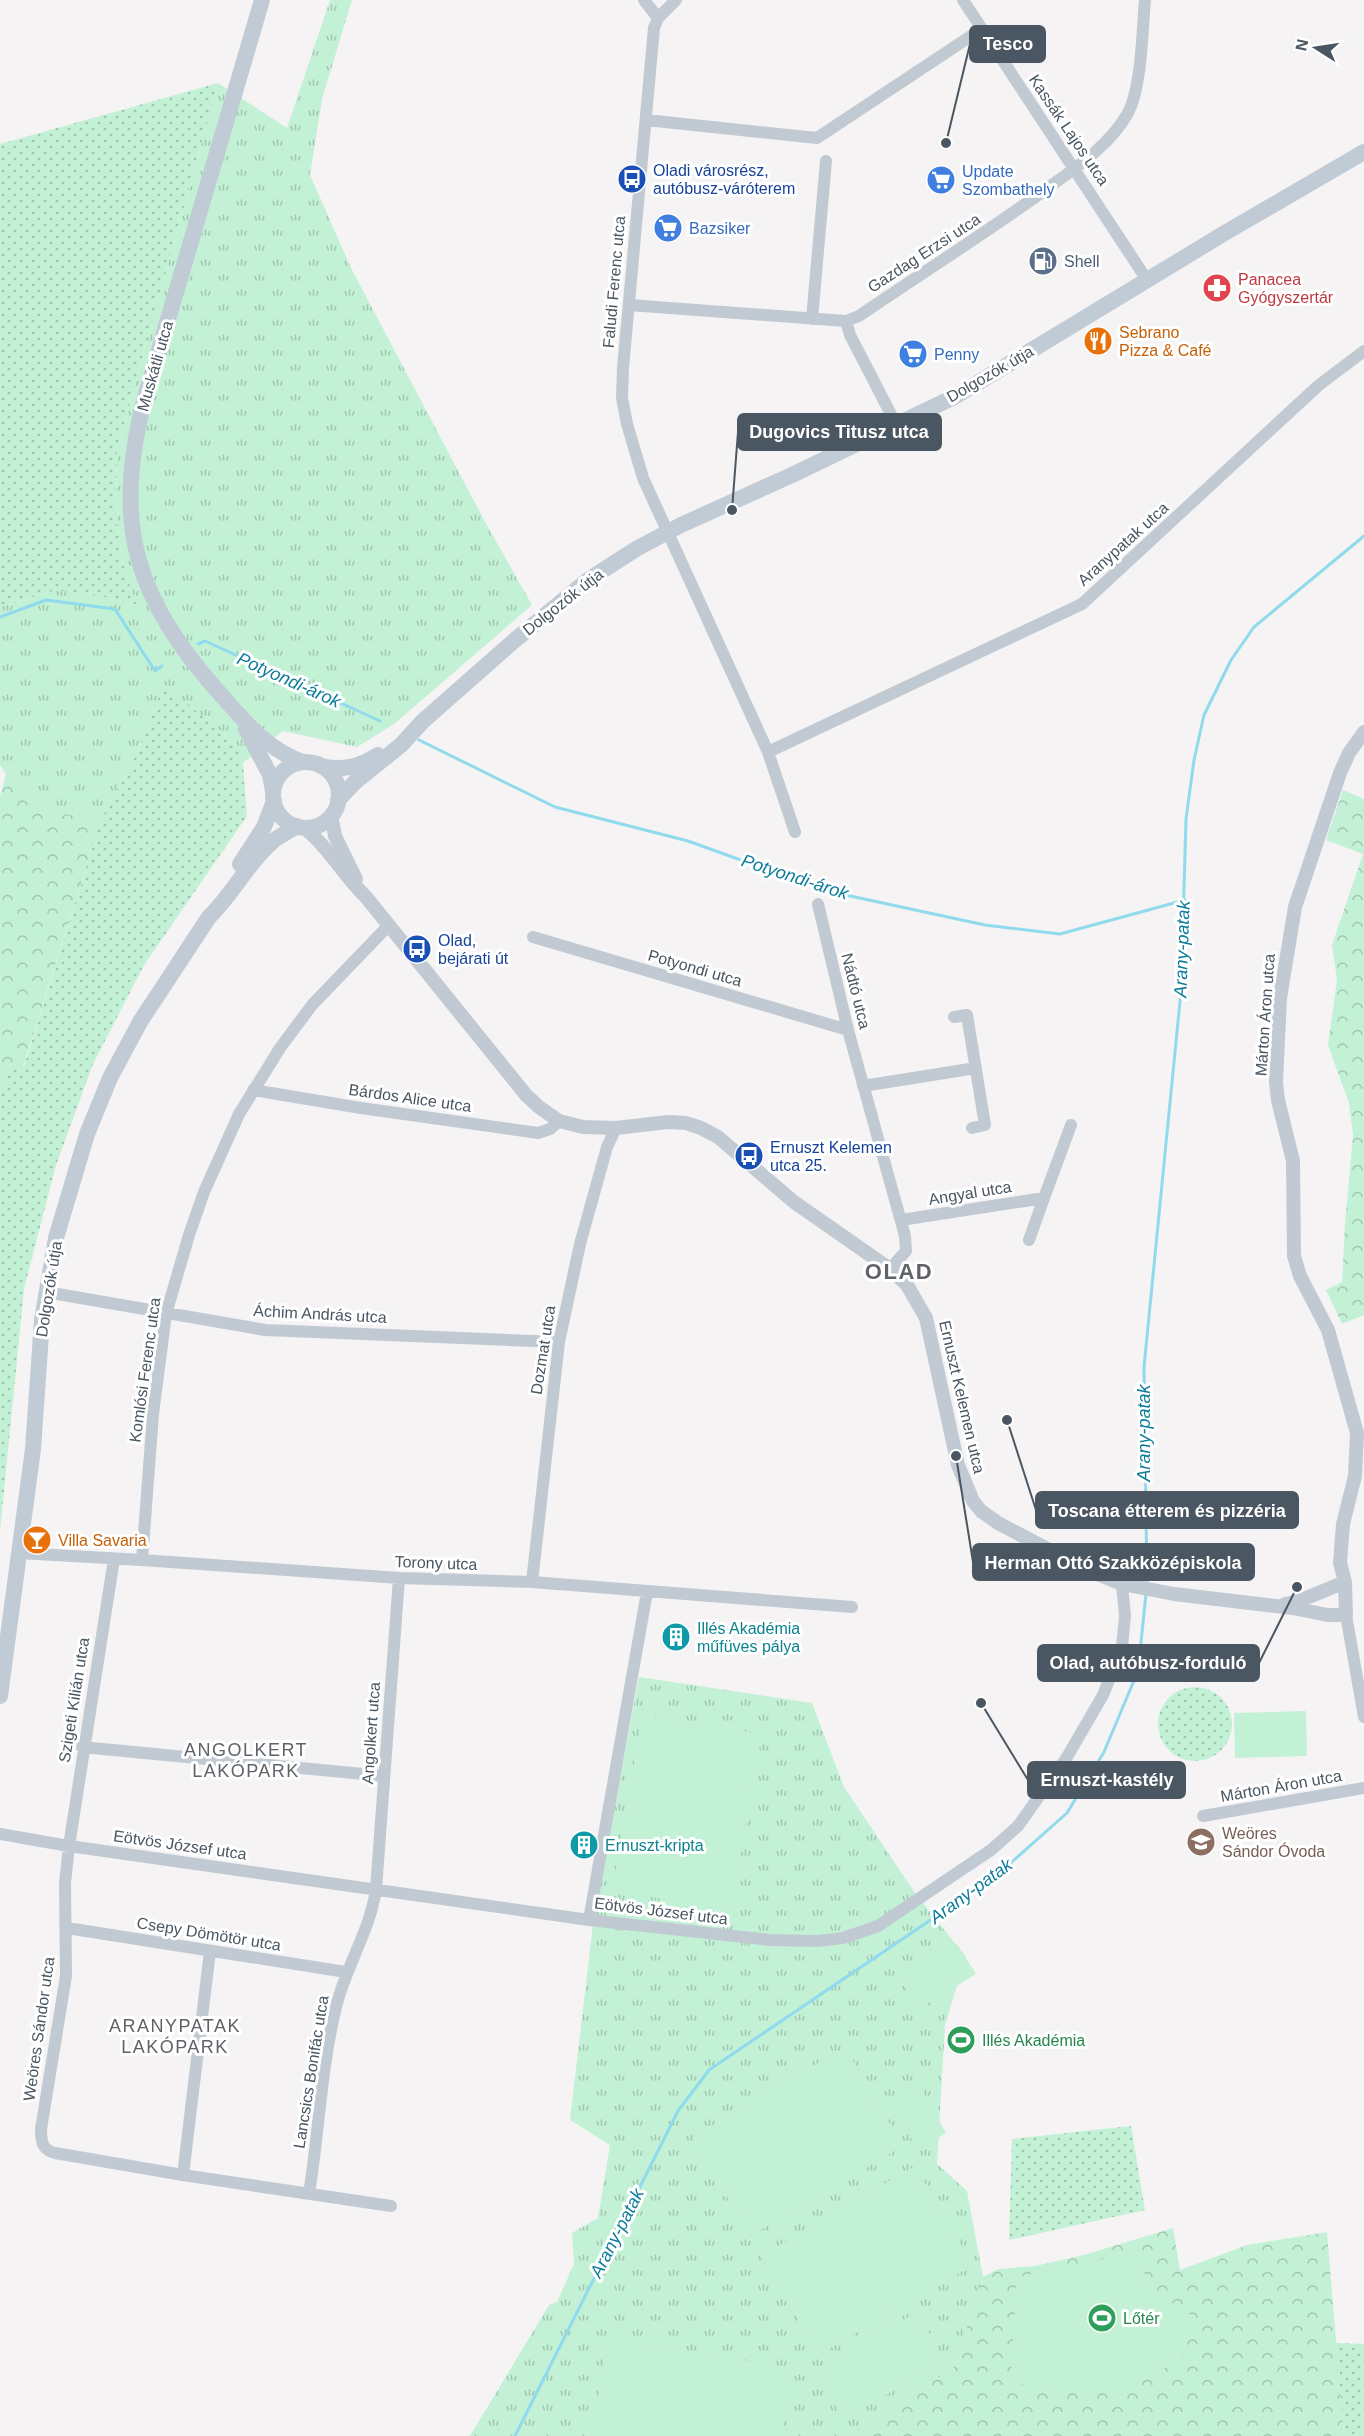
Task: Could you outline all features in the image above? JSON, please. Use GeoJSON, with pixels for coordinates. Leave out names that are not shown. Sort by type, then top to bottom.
{"type":"FeatureCollection","features":[{"type":"Feature","properties":{"kind":"main road","name":"Muskátli utca"},"geometry":{"type":"LineString","coordinates":[[262,0],[144,401],[131,461],[129,494],[136,552],[152,598],[182,647],[257,734],[277,750],[303,762]]}},
{"type":"Feature","properties":{"kind":"main road","name":"Dolgozók útja"},"geometry":{"type":"LineString","coordinates":[[321,766],[336,770],[348,769],[374,758],[411,733],[514,640],[564,599],[636,549],[956,396],[1364,152]]}},
{"type":"Feature","properties":{"kind":"main road","name":"Muskátli utca"},"geometry":{"type":"LineString","coordinates":[[237,713],[270,775],[274,796]]}},
{"type":"Feature","properties":{"kind":"main road","name":"Dolgozók útja"},"geometry":{"type":"LineString","coordinates":[[335,808],[355,782],[401,745],[411,733]]}},
{"type":"Feature","properties":{"kind":"main road"},"geometry":{"type":"LineString","coordinates":[[303,762],[321,766],[334,778],[338,788],[335,808],[321,824],[300,827],[282,817],[274,796],[276,780],[292,765],[303,762]]}},
{"type":"Feature","properties":{"kind":"main road","name":"Dolgozók útja"},"geometry":{"type":"LineString","coordinates":[[0,1696],[33,1449],[46,1292],[56,1238],[74,1176],[87,1134],[110,1078],[140,1022],[209,917],[215,901],[264,827],[274,796]]}},
{"type":"Feature","properties":{"kind":"main road","name":"Dolgozók útja"},"geometry":{"type":"LineString","coordinates":[[209,917],[225,902],[258,857],[273,842],[300,827]]}},
{"type":"Feature","properties":{"kind":"street"},"geometry":{"type":"LineString","coordinates":[[644,0],[658,18],[676,0]]}},
{"type":"Feature","properties":{"kind":"street","name":"Kassák Lajos utca"},"geometry":{"type":"LineString","coordinates":[[963,0],[980,30],[1076,169],[1147,280]]}},
{"type":"Feature","properties":{"kind":"street","name":"Gazdag Erzsi utca"},"geometry":{"type":"LineString","coordinates":[[846,321],[859,316],[941,260],[978,238],[1076,169],[1120,125],[1130,107],[1137,84],[1145,0]]}},
{"type":"Feature","properties":{"kind":"street","name":"Faludi Ferenc utca"},"geometry":{"type":"LineString","coordinates":[[658,18],[654,28],[622,388],[627,424],[643,478],[768,752],[795,832]]}},
{"type":"Feature","properties":{"kind":"street"},"geometry":{"type":"LineString","coordinates":[[646,120],[817,138],[980,30]]}},
{"type":"Feature","properties":{"kind":"street"},"geometry":{"type":"LineString","coordinates":[[812,319],[826,161]]}},
{"type":"Feature","properties":{"kind":"street"},"geometry":{"type":"LineString","coordinates":[[629,305],[846,321],[850,335],[896,424]]}},
{"type":"Feature","properties":{"kind":"street","name":"Aranypatak utca"},"geometry":{"type":"LineString","coordinates":[[768,752],[1082,604],[1319,385],[1364,351]]}},
{"type":"Feature","properties":{"kind":"street","name":"Márton Áron utca"},"geometry":{"type":"LineString","coordinates":[[1364,732],[1349,753],[1340,773],[1295,907],[1280,998],[1276,1072],[1278,1100],[1293,1161],[1294,1256],[1300,1276],[1328,1330],[1357,1433],[1354,1476],[1343,1524],[1340,1563],[1346,1615],[1364,1717]]}},
{"type":"Feature","properties":{"kind":"street","name":"Ernuszt Kelemen utca"},"geometry":{"type":"LineString","coordinates":[[335,808],[335,836],[366,897]]}},
{"type":"Feature","properties":{"kind":"street","name":"Ernuszt Kelemen utca"},"geometry":{"type":"LineString","coordinates":[[300,827],[314,835],[350,882],[366,897],[526,1095],[549,1115],[559,1121],[583,1127],[616,1128],[647,1123],[686,1123],[718,1137],[794,1202],[890,1269],[907,1285],[926,1318],[958,1465],[973,1501],[981,1511],[998,1523],[1085,1569],[1126,1585],[1173,1594],[1346,1615]]}},
{"type":"Feature","properties":{"kind":"street","name":"Nádtó utca"},"geometry":{"type":"LineString","coordinates":[[818,904],[848,1029],[905,1236],[906,1251],[890,1269]]}},
{"type":"Feature","properties":{"kind":"street","name":"Komlósi Ferenc utca"},"geometry":{"type":"LineString","coordinates":[[142,1560],[153,1414],[166,1314],[204,1192],[239,1114],[280,1048],[312,1005],[388,925]]}},
{"type":"Feature","properties":{"kind":"street","name":"Potyondi utca"},"geometry":{"type":"LineString","coordinates":[[533,938],[848,1029]]}},
{"type":"Feature","properties":{"kind":"street"},"geometry":{"type":"LineString","coordinates":[[954,1017],[967,1015],[976,1068],[985,1125],[972,1128]]}},
{"type":"Feature","properties":{"kind":"street"},"geometry":{"type":"LineString","coordinates":[[863,1086],[976,1068]]}},
{"type":"Feature","properties":{"kind":"street","name":"Bárdos Alice utca"},"geometry":{"type":"LineString","coordinates":[[253,1090],[362,1108],[538,1132],[550,1129],[559,1121]]}},
{"type":"Feature","properties":{"kind":"street"},"geometry":{"type":"LineString","coordinates":[[1029,1240],[1071,1125]]}},
{"type":"Feature","properties":{"kind":"street","name":"Dozmat utca"},"geometry":{"type":"LineString","coordinates":[[532,1582],[559,1342],[583,1234],[607,1147],[616,1128]]}},
{"type":"Feature","properties":{"kind":"street","name":"Angyal utca"},"geometry":{"type":"LineString","coordinates":[[901,1220],[1044,1198]]}},
{"type":"Feature","properties":{"kind":"street","name":"Áchim András utca"},"geometry":{"type":"LineString","coordinates":[[46,1292],[265,1330],[559,1342]]}},
{"type":"Feature","properties":{"kind":"street","name":"Torony utca"},"geometry":{"type":"LineString","coordinates":[[19,1553],[399,1578],[532,1582],[852,1607]]}},
{"type":"Feature","properties":{"kind":"street","name":"Szigeti Kilián utca"},"geometry":{"type":"LineString","coordinates":[[69,1846],[82,1747],[114,1559]]}},
{"type":"Feature","properties":{"kind":"street","name":"Angolkert utca"},"geometry":{"type":"LineString","coordinates":[[376,1889],[399,1578]]}},
{"type":"Feature","properties":{"kind":"street"},"geometry":{"type":"LineString","coordinates":[[1276,1606],[1299,1601],[1344,1582]]}},
{"type":"Feature","properties":{"kind":"street","name":"Eötvös József utca"},"geometry":{"type":"LineString","coordinates":[[0,1834],[69,1846],[589,1920],[770,1940],[817,1941],[843,1938],[878,1926],[991,1850],[1018,1826],[1043,1793],[1103,1695],[1122,1647],[1126,1585]]}},
{"type":"Feature","properties":{"kind":"street"},"geometry":{"type":"LineString","coordinates":[[589,1920],[647,1592]]}},
{"type":"Feature","properties":{"kind":"street"},"geometry":{"type":"LineString","coordinates":[[82,1747],[384,1776]]}},
{"type":"Feature","properties":{"kind":"street","name":"Márton Áron utca"},"geometry":{"type":"LineString","coordinates":[[1203,1816],[1364,1788]]}},
{"type":"Feature","properties":{"kind":"street","name":"Weöres Sándor utca"},"geometry":{"type":"LineString","coordinates":[[69,1846],[65,1883],[66,1976],[41,2129],[43,2145],[55,2153],[183,2175]]}},
{"type":"Feature","properties":{"kind":"street","name":"Lancsics Bonifác utca"},"geometry":{"type":"LineString","coordinates":[[309,2194],[330,2038],[346,1972],[369,1923],[376,1889]]}},
{"type":"Feature","properties":{"kind":"street","name":"Csepy Dömötör utca"},"geometry":{"type":"LineString","coordinates":[[67,1928],[346,1972]]}},
{"type":"Feature","properties":{"kind":"street"},"geometry":{"type":"LineString","coordinates":[[210,1951],[183,2175],[390,2206]]}},
{"type":"Feature","properties":{"kind":"green space"},"geometry":{"type":"Polygon","coordinates":[[[330,0],[352,0],[322,99],[310,175],[351,268],[484,520],[532,605],[394,724],[357,747],[283,731],[243,763],[236,744],[162,684],[139,749],[96,829],[86,816],[51,813],[40,808],[30,792],[6,774],[0,765],[0,607],[56,590],[94,594],[137,606],[125,571],[116,518],[117,449],[218,83],[287,128],[330,0]]]}},
{"type":"Feature","properties":{"kind":"green space"},"geometry":{"type":"Polygon","coordinates":[[[218,83],[117,449],[116,518],[125,571],[137,606],[94,594],[56,590],[0,607],[0,144],[218,83]]]}},
{"type":"Feature","properties":{"kind":"green space"},"geometry":{"type":"Polygon","coordinates":[[[162,683],[236,744],[243,763],[247,816],[144,965],[93,1064],[56,1165],[24,1289],[0,1531],[0,1098],[8,1067],[24,1066],[93,846],[96,829],[139,749],[162,683]]]}},
{"type":"Feature","properties":{"kind":"green space"},"geometry":{"type":"Polygon","coordinates":[[[6,774],[30,792],[41,808],[51,813],[86,816],[96,829],[93,846],[23,1067],[8,1067],[0,1098],[0,796],[6,774]]]}},
{"type":"Feature","properties":{"kind":"green space"},"geometry":{"type":"Polygon","coordinates":[[[1343,790],[1364,799],[1364,1315],[1342,1324],[1326,1290],[1342,1282],[1353,1135],[1349,1103],[1328,1045],[1337,980],[1332,945],[1363,854],[1326,840],[1343,790]]]}},
{"type":"Feature","properties":{"kind":"green space"},"geometry":{"type":"Polygon","coordinates":[[[639,1677],[812,1703],[844,1787],[915,1893],[966,1957],[945,2024],[937,2164],[967,2191],[983,2277],[953,2369],[883,2411],[861,2436],[470,2436],[549,2305],[557,2302],[574,2264],[572,2233],[598,2218],[610,2145],[570,2120],[593,1924],[639,1677]]]}},
{"type":"Feature","properties":{"kind":"green space"},"geometry":{"type":"Polygon","coordinates":[[[1195,1687],[1209,1690],[1221,1698],[1229,1710],[1232,1724],[1229,1738],[1221,1750],[1209,1758],[1195,1761],[1181,1758],[1169,1750],[1161,1738],[1158,1724],[1161,1710],[1169,1698],[1181,1690],[1195,1687]]]}},
{"type":"Feature","properties":{"kind":"green space"},"geometry":{"type":"Polygon","coordinates":[[[1306,1711],[1307,1756],[1235,1758],[1234,1713],[1306,1711]]]}},
{"type":"Feature","properties":{"kind":"green space"},"geometry":{"type":"Polygon","coordinates":[[[643,1713],[762,1734],[731,1911],[612,1890],[643,1713]]]}},
{"type":"Feature","properties":{"kind":"green space"},"geometry":{"type":"Polygon","coordinates":[[[957,1944],[976,1974],[919,2009],[900,1979],[957,1944]]]}},
{"type":"Feature","properties":{"kind":"green space"},"geometry":{"type":"Polygon","coordinates":[[[845,2047],[903,2146],[750,2236],[692,2137],[845,2047]]]}},
{"type":"Feature","properties":{"kind":"green space"},"geometry":{"type":"Polygon","coordinates":[[[921,2090],[946,2133],[918,2150],[893,2107],[921,2090]]]}},
{"type":"Feature","properties":{"kind":"green space"},"geometry":{"type":"Polygon","coordinates":[[[1131,2126],[1145,2210],[1009,2240],[1012,2139],[1131,2126]]]}},
{"type":"Feature","properties":{"kind":"green space"},"geometry":{"type":"Polygon","coordinates":[[[915,2166],[973,2265],[819,2355],[761,2256],[915,2166]]]}},
{"type":"Feature","properties":{"kind":"green space"},"geometry":{"type":"Polygon","coordinates":[[[1173,2228],[1180,2270],[1247,2245],[1327,2232],[1344,2436],[861,2436],[883,2411],[953,2369],[983,2277],[998,2269],[1035,2266],[1084,2255],[1173,2228]]]}},
{"type":"Feature","properties":{"kind":"green space","name":"Lőtér"},"geometry":{"type":"Polygon","coordinates":[[[1140,2251],[1150,2299],[1188,2306],[1192,2330],[1181,2360],[1132,2384],[1085,2394],[1024,2385],[1011,2372],[1017,2277],[1140,2251]]]}},
{"type":"Feature","properties":{"kind":"green space"},"geometry":{"type":"Polygon","coordinates":[[[917,2312],[945,2361],[843,2419],[815,2370],[917,2312]]]}},
{"type":"Feature","properties":{"kind":"green space"},"geometry":{"type":"Polygon","coordinates":[[[609,2336],[792,2369],[781,2436],[591,2436],[609,2336]]]}},
{"type":"Feature","properties":{"kind":"green space"},"geometry":{"type":"Polygon","coordinates":[[[1336,2343],[1364,2344],[1364,2436],[1344,2436],[1336,2343]]]}},
{"type":"Feature","properties":{"kind":"waterway","name":"Arany-patak"},"geometry":{"type":"LineString","coordinates":[[1147,1584],[1144,1367],[1181,991],[1186,819],[1194,760],[1204,715],[1231,660],[1254,627],[1364,536]]}},
{"type":"Feature","properties":{"kind":"waterway","name":"Potyondi-árok"},"geometry":{"type":"LineString","coordinates":[[0,617],[46,600],[115,609],[155,671],[162,666]]}},
{"type":"Feature","properties":{"kind":"waterway","name":"Potyondi-árok"},"geometry":{"type":"LineString","coordinates":[[198,644],[205,641],[380,721]]}},
{"type":"Feature","properties":{"kind":"waterway","name":"Potyondi-árok"},"geometry":{"type":"LineString","coordinates":[[419,740],[555,807],[688,841],[827,891],[985,925],[1060,934],[1185,900]]}},
{"type":"Feature","properties":{"kind":"waterway","name":"Arany-patak"},"geometry":{"type":"LineString","coordinates":[[515,2436],[678,2111],[709,2070],[997,1875],[1067,1813],[1104,1752],[1138,1671],[1146,1594]]}},
{"type":"Feature","properties":{"kind":"place","name":"Tesco"},"geometry":{"type":"Point","coordinates":[946,143]}},
{"type":"Feature","properties":{"kind":"place","name":"Oladi városrész, autóbusz-váróterem"},"geometry":{"type":"Point","coordinates":[632,179]}},
{"type":"Feature","properties":{"kind":"place","name":"Update Szombathely"},"geometry":{"type":"Point","coordinates":[941,180]}},
{"type":"Feature","properties":{"kind":"place","name":"Bazsiker"},"geometry":{"type":"Point","coordinates":[668,228]}},
{"type":"Feature","properties":{"kind":"place","name":"Shell"},"geometry":{"type":"Point","coordinates":[1043,261]}},
{"type":"Feature","properties":{"kind":"place","name":"Panacea Gyógyszertár"},"geometry":{"type":"Point","coordinates":[1217,288]}},
{"type":"Feature","properties":{"kind":"place","name":"Sebrano Pizza & Café"},"geometry":{"type":"Point","coordinates":[1098,341]}},
{"type":"Feature","properties":{"kind":"place","name":"Penny"},"geometry":{"type":"Point","coordinates":[913,354]}},
{"type":"Feature","properties":{"kind":"place","name":"Dugovics Titusz utca"},"geometry":{"type":"Point","coordinates":[732,510]}},
{"type":"Feature","properties":{"kind":"place","name":"Olad, bejárati út"},"geometry":{"type":"Point","coordinates":[417,949]}},
{"type":"Feature","properties":{"kind":"place","name":"Ernuszt Kelemen utca 25."},"geometry":{"type":"Point","coordinates":[749,1156]}},
{"type":"Feature","properties":{"kind":"place","name":"Toscana étterem és pizzéria"},"geometry":{"type":"Point","coordinates":[1007,1420]}},
{"type":"Feature","properties":{"kind":"place","name":"Herman Ottó Szakközépiskola"},"geometry":{"type":"Point","coordinates":[956,1456]}},
{"type":"Feature","properties":{"kind":"place","name":"Villa Savaria"},"geometry":{"type":"Point","coordinates":[37,1540]}},
{"type":"Feature","properties":{"kind":"place","name":"Olad, autóbusz-forduló"},"geometry":{"type":"Point","coordinates":[1297,1587]}},
{"type":"Feature","properties":{"kind":"place","name":"Illés Akadémia műfüves pálya"},"geometry":{"type":"Point","coordinates":[676,1637]}},
{"type":"Feature","properties":{"kind":"place","name":"Ernuszt-kastély"},"geometry":{"type":"Point","coordinates":[981,1703]}},
{"type":"Feature","properties":{"kind":"place","name":"Weöres Sándor Óvoda"},"geometry":{"type":"Point","coordinates":[1201,1842]}},
{"type":"Feature","properties":{"kind":"place","name":"Ernuszt-kripta"},"geometry":{"type":"Point","coordinates":[584,1845]}},
{"type":"Feature","properties":{"kind":"place","name":"Illés Akadémia"},"geometry":{"type":"Point","coordinates":[961,2040]}},
{"type":"Feature","properties":{"kind":"place","name":"Lőtér"},"geometry":{"type":"Point","coordinates":[1102,2318]}},
{"type":"Feature","properties":{"kind":"district","name":"OLAD"},"geometry":{"type":"Point","coordinates":[899,1271]}},
{"type":"Feature","properties":{"kind":"district","name":"ANGOLKERT LAKÓPARK"},"geometry":{"type":"Point","coordinates":[246,1760]}},
{"type":"Feature","properties":{"kind":"district","name":"ARANYPATAK LAKÓPARK"},"geometry":{"type":"Point","coordinates":[175,2036]}}]}
